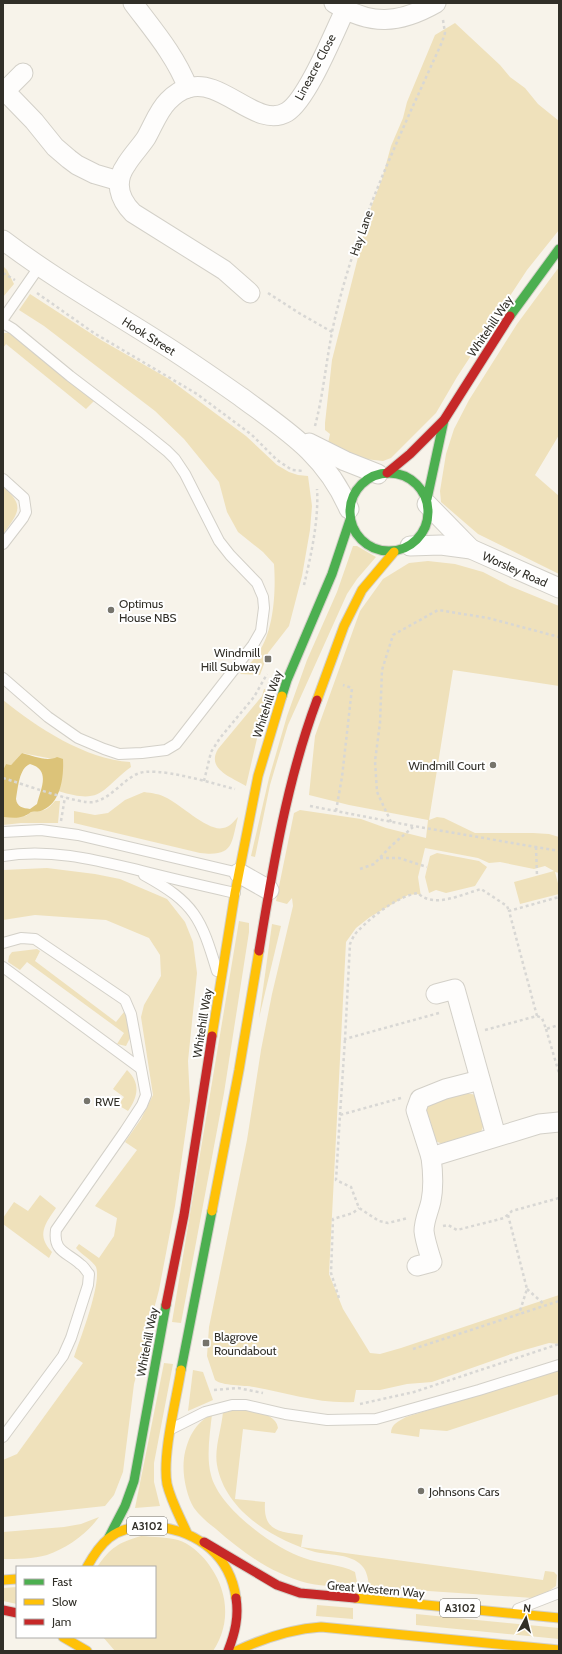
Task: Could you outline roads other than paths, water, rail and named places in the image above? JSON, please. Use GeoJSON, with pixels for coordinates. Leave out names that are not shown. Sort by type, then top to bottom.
{"type":"FeatureCollection","features":[{"type":"Feature","properties":{"kind":"main road","name":"Whitehill Way"},"geometry":{"type":"LineString","coordinates":[[383,473],[410,454],[444,420],[504,324],[559,249]]}},
{"type":"Feature","properties":{"kind":"main road","name":"Whitehill Way"},"geometry":{"type":"LineString","coordinates":[[427,502],[444,420]]}},
{"type":"Feature","properties":{"kind":"main road"},"geometry":{"type":"LineString","coordinates":[[187,1533],[173,1502],[167,1482],[167,1453],[170,1429],[239,1070],[269,890],[287,802],[299,752],[324,678],[344,626],[362,590],[402,549],[421,535],[425,528],[429,510],[422,490],[411,480],[397,474],[383,473],[369,478],[359,486],[352,497],[350,514],[353,529],[358,538],[374,549],[402,549]]}},
{"type":"Feature","properties":{"kind":"main road","name":"Whitehill Way"},"geometry":{"type":"LineString","coordinates":[[109,1538],[125,1506],[134,1482],[156,1355],[184,1215],[235,893],[258,776],[277,712],[297,654],[332,574],[350,514]]}},
{"type":"Feature","properties":{"kind":"main road","name":"A3102"},"geometry":{"type":"LineString","coordinates":[[84,1564],[109,1538],[126,1529],[144,1526],[170,1528],[187,1533],[204,1542],[219,1558],[227,1570],[233,1584],[238,1613],[236,1630],[228,1651]]}},
{"type":"Feature","properties":{"kind":"main road","name":"Great Western Way"},"geometry":{"type":"LineString","coordinates":[[204,1542],[277,1585],[300,1593],[559,1618]]}},
{"type":"Feature","properties":{"kind":"main road"},"geometry":{"type":"LineString","coordinates":[[3,1580],[16,1579]]}},
{"type":"Feature","properties":{"kind":"main road"},"geometry":{"type":"LineString","coordinates":[[3,1610],[16,1613]]}},
{"type":"Feature","properties":{"kind":"main road"},"geometry":{"type":"LineString","coordinates":[[236,1651],[272,1635],[299,1628],[321,1627],[559,1650]]}},
{"type":"Feature","properties":{"kind":"main road"},"geometry":{"type":"LineString","coordinates":[[65,1638],[91,1649]]}},
{"type":"Feature","properties":{"kind":"street"},"geometry":{"type":"LineString","coordinates":[[134,3],[171,52],[188,88],[177,94],[166,103],[146,138],[122,171],[119,181],[122,199],[125,206],[133,213],[228,264],[250,293]]}},
{"type":"Feature","properties":{"kind":"street"},"geometry":{"type":"LineString","coordinates":[[340,6],[366,18],[386,21],[417,13],[436,3]]}},
{"type":"Feature","properties":{"kind":"street","name":"Lineacre Close"},"geometry":{"type":"LineString","coordinates":[[188,88],[199,86],[211,89],[267,116],[276,116],[286,113],[304,95],[340,6]]}},
{"type":"Feature","properties":{"kind":"street"},"geometry":{"type":"LineString","coordinates":[[23,73],[4,92],[34,121],[55,147],[69,159],[95,174],[119,181]]}},
{"type":"Feature","properties":{"kind":"street","name":"Hook Street"},"geometry":{"type":"LineString","coordinates":[[3,240],[38,267],[185,358],[293,435],[345,461],[383,473]]}},
{"type":"Feature","properties":{"kind":"street","name":"Hook Street"},"geometry":{"type":"LineString","coordinates":[[293,435],[313,461],[336,482],[350,514]]}},
{"type":"Feature","properties":{"kind":"street","name":"Worsley Road"},"geometry":{"type":"LineString","coordinates":[[427,502],[471,549]]}},
{"type":"Feature","properties":{"kind":"street","name":"Worsley Road"},"geometry":{"type":"LineString","coordinates":[[402,549],[440,545],[471,549],[559,588]]}},
{"type":"Feature","properties":{"kind":"street"},"geometry":{"type":"LineString","coordinates":[[239,873],[269,890]]}},
{"type":"Feature","properties":{"kind":"street"},"geometry":{"type":"LineString","coordinates":[[235,893],[269,890]]}},
{"type":"Feature","properties":{"kind":"street"},"geometry":{"type":"LineString","coordinates":[[436,994],[455,989],[496,1136]]}},
{"type":"Feature","properties":{"kind":"street"},"geometry":{"type":"LineString","coordinates":[[417,1266],[432,1262],[425,1225],[431,1201],[433,1174],[430,1157],[416,1110],[417,1104],[420,1099],[426,1095],[480,1080]]}},
{"type":"Feature","properties":{"kind":"street"},"geometry":{"type":"LineString","coordinates":[[430,1157],[539,1124],[559,1122]]}},
{"type":"Feature","properties":{"kind":"lane"},"geometry":{"type":"LineString","coordinates":[[3,319],[38,267]]}},
{"type":"Feature","properties":{"kind":"lane"},"geometry":{"type":"LineString","coordinates":[[3,323],[13,329],[82,386],[167,451],[185,474],[219,541],[230,555],[257,583],[263,597],[264,608],[260,631],[253,645],[176,744],[166,750],[119,754],[78,738],[48,717],[3,678]]}},
{"type":"Feature","properties":{"kind":"lane"},"geometry":{"type":"LineString","coordinates":[[3,479],[24,498],[26,512],[3,544]]}},
{"type":"Feature","properties":{"kind":"lane"},"geometry":{"type":"LineString","coordinates":[[3,832],[41,830],[78,835],[239,873]]}},
{"type":"Feature","properties":{"kind":"lane"},"geometry":{"type":"LineString","coordinates":[[3,856],[34,853],[58,853],[235,893]]}},
{"type":"Feature","properties":{"kind":"lane"},"geometry":{"type":"LineString","coordinates":[[133,869],[178,896],[192,910],[207,938],[221,983]]}},
{"type":"Feature","properties":{"kind":"lane"},"geometry":{"type":"LineString","coordinates":[[3,943],[21,938],[35,938],[124,1000],[131,1014],[140,1068],[145,1083],[146,1095],[142,1105],[56,1230],[54,1239],[59,1249],[81,1264],[89,1274],[88,1285],[64,1356],[3,1437]]}},
{"type":"Feature","properties":{"kind":"lane"},"geometry":{"type":"LineString","coordinates":[[3,967],[140,1068]]}},
{"type":"Feature","properties":{"kind":"lane"},"geometry":{"type":"LineString","coordinates":[[170,1429],[205,1412],[232,1405],[246,1405],[285,1414],[327,1420],[376,1419],[479,1390],[559,1365]]}},
{"type":"Feature","properties":{"kind":"lane"},"geometry":{"type":"LineString","coordinates":[[507,1613],[559,1594]]}},
{"type":"Feature","properties":{"kind":"place","name":"Optimus House NBS"},"geometry":{"type":"Point","coordinates":[111,610]}},
{"type":"Feature","properties":{"kind":"place","name":"Windmill Hill Subway"},"geometry":{"type":"Point","coordinates":[268,659]}},
{"type":"Feature","properties":{"kind":"place","name":"Windmill Court"},"geometry":{"type":"Point","coordinates":[493,765]}},
{"type":"Feature","properties":{"kind":"place","name":"RWE"},"geometry":{"type":"Point","coordinates":[87,1101]}},
{"type":"Feature","properties":{"kind":"place","name":"Blagrove Roundabout"},"geometry":{"type":"Point","coordinates":[206,1343]}},
{"type":"Feature","properties":{"kind":"place","name":"Johnsons Cars"},"geometry":{"type":"Point","coordinates":[421,1491]}}]}
